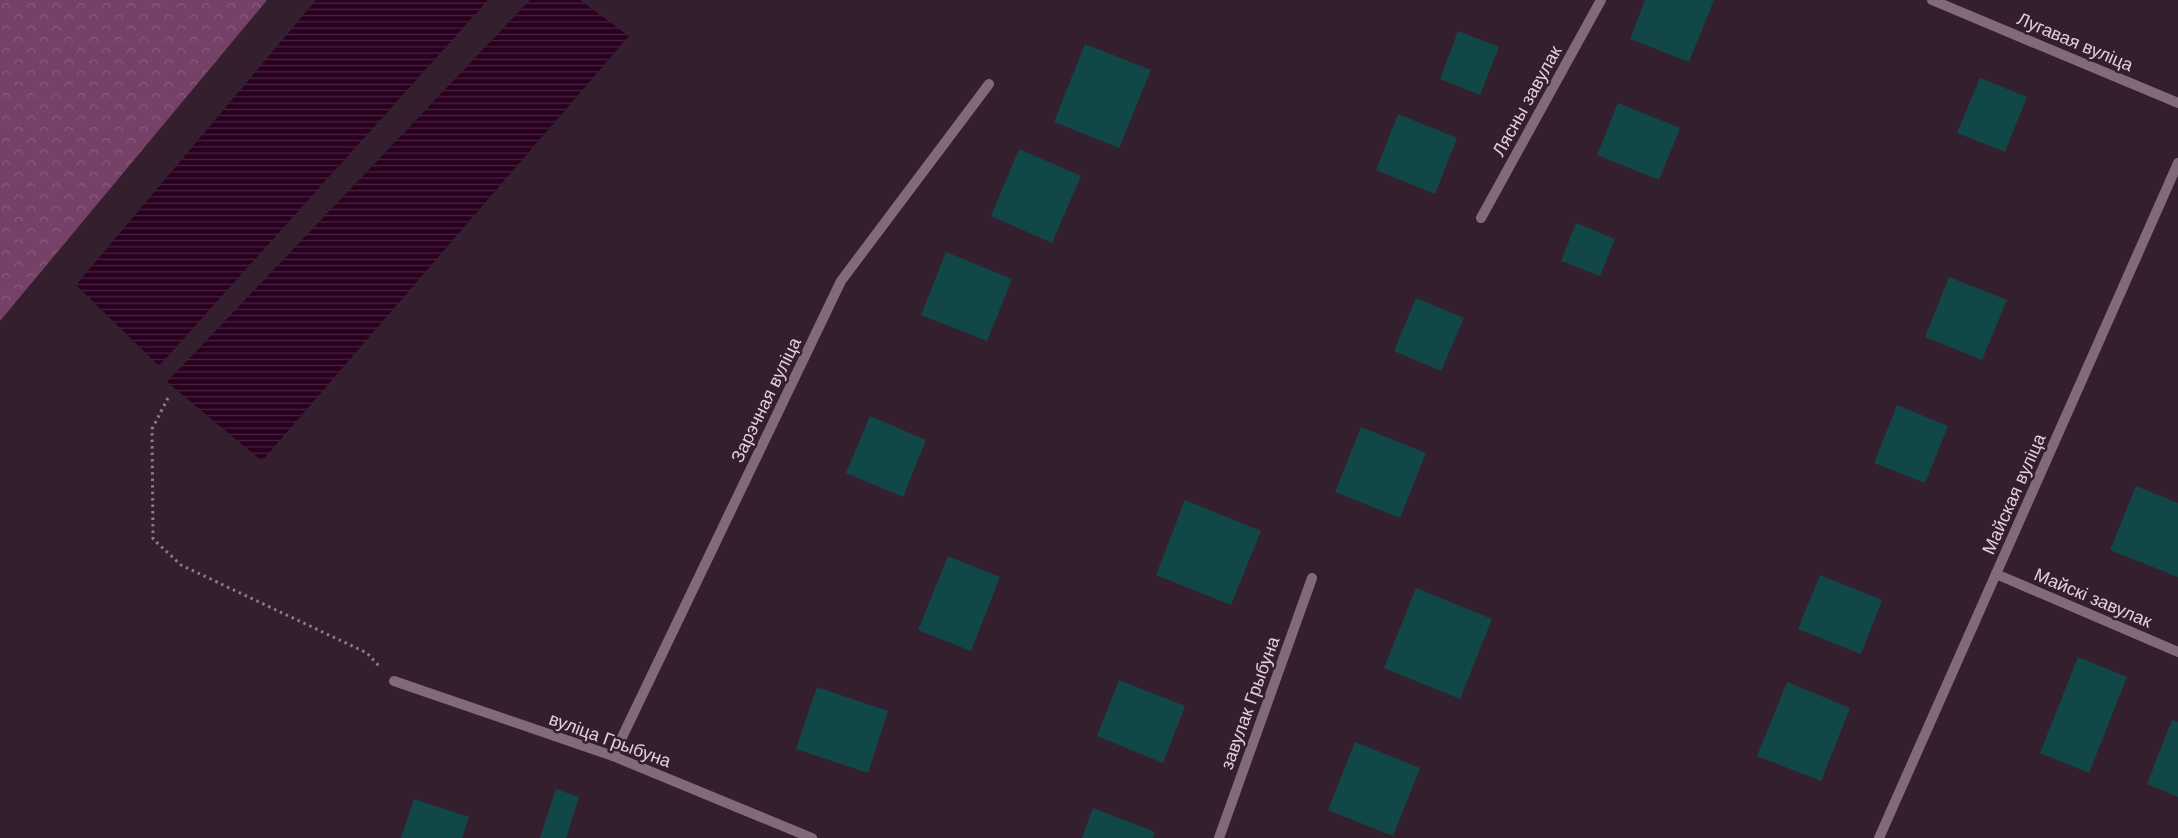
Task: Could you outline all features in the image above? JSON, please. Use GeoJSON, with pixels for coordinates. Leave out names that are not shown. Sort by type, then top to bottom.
{"type":"FeatureCollection","features":[{"type":"Feature","properties":{"kind":"street","name":"Лясны завулак"},"geometry":{"type":"LineString","coordinates":[[1481,218],[1601,0]]}},
{"type":"Feature","properties":{"kind":"street","name":"Лугавая вуліца"},"geometry":{"type":"LineString","coordinates":[[1932,0],[2178,103]]}},
{"type":"Feature","properties":{"kind":"street","name":"Зарэчная вуліца"},"geometry":{"type":"LineString","coordinates":[[613,756],[841,281],[989,84]]}},
{"type":"Feature","properties":{"kind":"street","name":"Майская вуліца"},"geometry":{"type":"LineString","coordinates":[[1879,838],[2178,163]]}},
{"type":"Feature","properties":{"kind":"street","name":"Майскі завулак"},"geometry":{"type":"LineString","coordinates":[[1996,574],[2178,652]]}},
{"type":"Feature","properties":{"kind":"street","name":"завулак Грыбуна"},"geometry":{"type":"LineString","coordinates":[[1219,838],[1312,578]]}},
{"type":"Feature","properties":{"kind":"street","name":"вуліца Грыбуна"},"geometry":{"type":"LineString","coordinates":[[394,681],[613,756],[812,838]]}},
{"type":"Feature","properties":{"kind":"path"},"geometry":{"type":"LineString","coordinates":[[168,398],[152,429],[153,539],[180,566],[367,653],[394,681]]}},
{"type":"Feature","properties":{"kind":"green space"},"geometry":{"type":"Polygon","coordinates":[[[0,0],[267,0],[0,321],[0,0]]]}},
{"type":"Feature","properties":{"kind":"shaded area"},"geometry":{"type":"Polygon","coordinates":[[[316,0],[488,0],[159,366],[76,285],[316,0]]]}},
{"type":"Feature","properties":{"kind":"shaded area"},"geometry":{"type":"Polygon","coordinates":[[[530,0],[580,0],[629,36],[262,461],[167,382],[530,0]]]}},
{"type":"Feature","properties":{"kind":"building"},"geometry":{"type":"Polygon","coordinates":[[[1645,0],[1714,0],[1689,62],[1630,39],[1645,0]]]}},
{"type":"Feature","properties":{"kind":"building"},"geometry":{"type":"Polygon","coordinates":[[[1458,31],[1499,47],[1480,95],[1440,79],[1458,31]]]}},
{"type":"Feature","properties":{"kind":"building"},"geometry":{"type":"Polygon","coordinates":[[[1085,44],[1151,70],[1119,148],[1054,122],[1085,44]]]}},
{"type":"Feature","properties":{"kind":"building"},"geometry":{"type":"Polygon","coordinates":[[[1980,78],[2027,97],[2005,152],[1957,133],[1980,78]]]}},
{"type":"Feature","properties":{"kind":"building"},"geometry":{"type":"Polygon","coordinates":[[[1618,103],[1680,128],[1659,180],[1597,155],[1618,103]]]}},
{"type":"Feature","properties":{"kind":"building"},"geometry":{"type":"Polygon","coordinates":[[[1398,114],[1457,138],[1435,194],[1376,170],[1398,114]]]}},
{"type":"Feature","properties":{"kind":"building"},"geometry":{"type":"Polygon","coordinates":[[[1019,149],[1081,176],[1052,243],[991,216],[1019,149]]]}},
{"type":"Feature","properties":{"kind":"building"},"geometry":{"type":"Polygon","coordinates":[[[1576,223],[1615,239],[1600,276],[1561,261],[1576,223]]]}},
{"type":"Feature","properties":{"kind":"building"},"geometry":{"type":"Polygon","coordinates":[[[946,252],[1012,279],[987,341],[921,315],[946,252]]]}},
{"type":"Feature","properties":{"kind":"building"},"geometry":{"type":"Polygon","coordinates":[[[1949,277],[2007,300],[1982,360],[1925,337],[1949,277]]]}},
{"type":"Feature","properties":{"kind":"building"},"geometry":{"type":"Polygon","coordinates":[[[1416,298],[1464,318],[1441,371],[1394,351],[1416,298]]]}},
{"type":"Feature","properties":{"kind":"building"},"geometry":{"type":"Polygon","coordinates":[[[1897,405],[1948,426],[1925,483],[1874,463],[1897,405]]]}},
{"type":"Feature","properties":{"kind":"building"},"geometry":{"type":"Polygon","coordinates":[[[870,416],[926,440],[903,497],[846,473],[870,416]]]}},
{"type":"Feature","properties":{"kind":"building"},"geometry":{"type":"Polygon","coordinates":[[[1361,427],[1426,453],[1400,518],[1335,492],[1361,427]]]}},
{"type":"Feature","properties":{"kind":"building"},"geometry":{"type":"Polygon","coordinates":[[[2136,486],[2178,503],[2178,577],[2110,550],[2136,486]]]}},
{"type":"Feature","properties":{"kind":"building"},"geometry":{"type":"Polygon","coordinates":[[[1185,500],[1261,531],[1231,605],[1156,575],[1185,500]]]}},
{"type":"Feature","properties":{"kind":"building"},"geometry":{"type":"Polygon","coordinates":[[[948,556],[1000,577],[971,651],[918,630],[948,556]]]}},
{"type":"Feature","properties":{"kind":"building"},"geometry":{"type":"Polygon","coordinates":[[[1820,575],[1882,600],[1861,654],[1798,629],[1820,575]]]}},
{"type":"Feature","properties":{"kind":"building"},"geometry":{"type":"Polygon","coordinates":[[[1416,588],[1492,619],[1460,699],[1384,668],[1416,588]]]}},
{"type":"Feature","properties":{"kind":"building"},"geometry":{"type":"Polygon","coordinates":[[[2078,657],[2127,677],[2089,773],[2040,753],[2078,657]]]}},
{"type":"Feature","properties":{"kind":"building"},"geometry":{"type":"Polygon","coordinates":[[[1119,680],[1185,706],[1163,763],[1097,736],[1119,680]]]}},
{"type":"Feature","properties":{"kind":"building"},"geometry":{"type":"Polygon","coordinates":[[[1787,682],[1850,708],[1821,781],[1757,756],[1787,682]]]}},
{"type":"Feature","properties":{"kind":"building"},"geometry":{"type":"Polygon","coordinates":[[[817,687],[888,711],[868,773],[796,749],[817,687]]]}},
{"type":"Feature","properties":{"kind":"building"},"geometry":{"type":"Polygon","coordinates":[[[2172,720],[2178,722],[2178,797],[2147,784],[2172,720]]]}},
{"type":"Feature","properties":{"kind":"building"},"geometry":{"type":"Polygon","coordinates":[[[1355,742],[1420,768],[1393,836],[1328,810],[1355,742]]]}},
{"type":"Feature","properties":{"kind":"building"},"geometry":{"type":"Polygon","coordinates":[[[556,789],[579,797],[566,838],[540,838],[556,789]]]}},
{"type":"Feature","properties":{"kind":"building"},"geometry":{"type":"Polygon","coordinates":[[[414,799],[469,817],[462,838],[401,838],[414,799]]]}},
{"type":"Feature","properties":{"kind":"building"},"geometry":{"type":"Polygon","coordinates":[[[1093,808],[1155,832],[1153,838],[1082,838],[1093,808]]]}}]}
